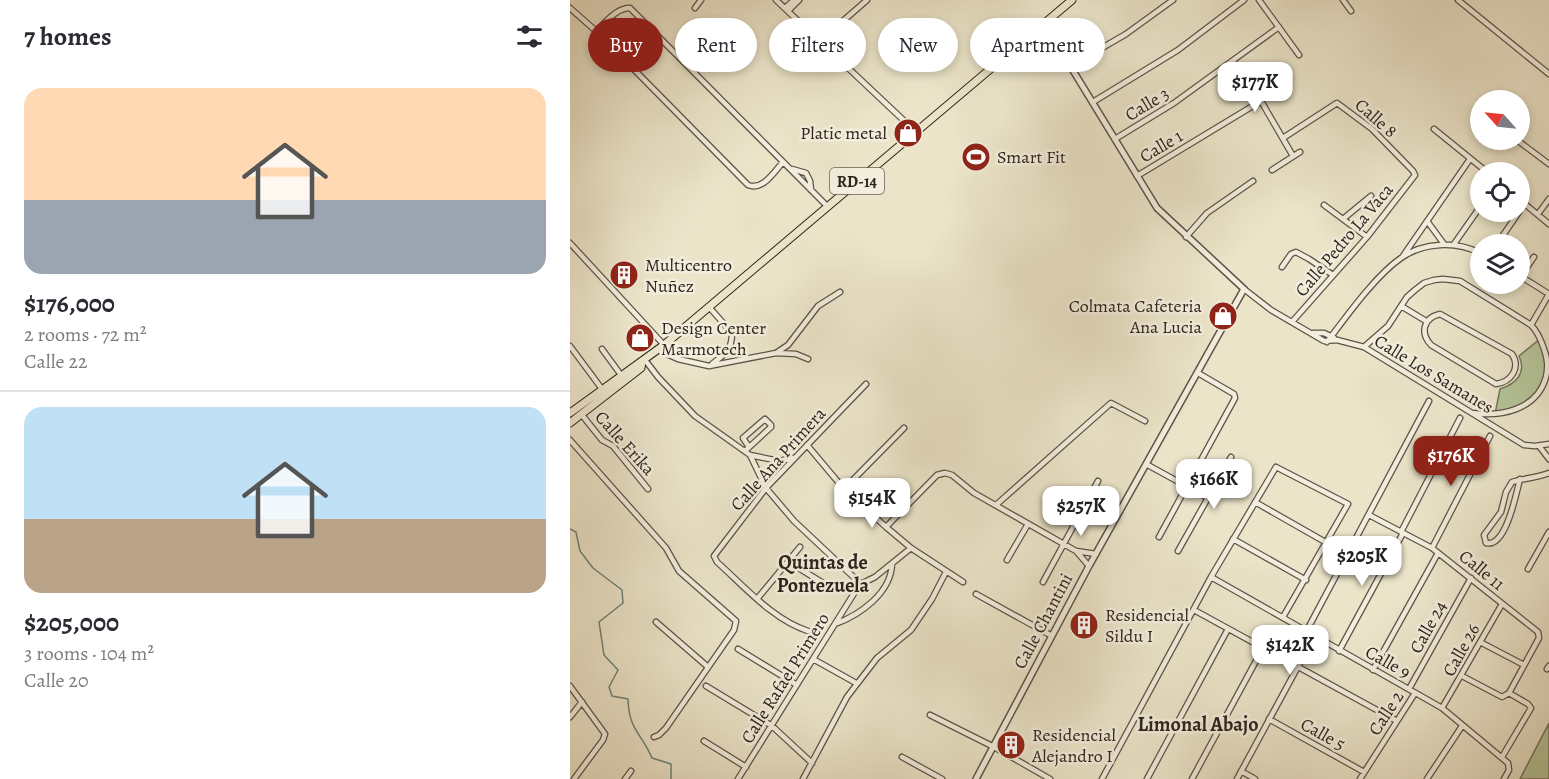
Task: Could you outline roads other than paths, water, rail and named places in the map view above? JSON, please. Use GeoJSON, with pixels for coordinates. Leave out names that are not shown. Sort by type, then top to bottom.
{"type":"FeatureCollection","features":[{"type":"Feature","properties":{"kind":"main road","name":"RD-14"},"geometry":{"type":"LineString","coordinates":[[1050,18],[1072,0]]}},
{"type":"Feature","properties":{"kind":"main road","name":"RD-14"},"geometry":{"type":"LineString","coordinates":[[570,413],[658,350],[986,72]]}},
{"type":"Feature","properties":{"kind":"main road","name":"RD-14"},"geometry":{"type":"LineString","coordinates":[[570,423],[641,368],[643,361]]}},
{"type":"Feature","properties":{"kind":"street"},"geometry":{"type":"LineString","coordinates":[[695,8],[701,0]]}},
{"type":"Feature","properties":{"kind":"street"},"geometry":{"type":"LineString","coordinates":[[776,0],[796,18]]}},
{"type":"Feature","properties":{"kind":"street"},"geometry":{"type":"LineString","coordinates":[[787,10],[794,0]]}},
{"type":"Feature","properties":{"kind":"street"},"geometry":{"type":"LineString","coordinates":[[787,10],[799,0]]}},
{"type":"Feature","properties":{"kind":"street"},"geometry":{"type":"LineString","coordinates":[[846,18],[867,0]]}},
{"type":"Feature","properties":{"kind":"street"},"geometry":{"type":"LineString","coordinates":[[1105,46],[1173,0]]}},
{"type":"Feature","properties":{"kind":"street"},"geometry":{"type":"LineString","coordinates":[[1093,102],[1178,50],[1244,0]]}},
{"type":"Feature","properties":{"kind":"street"},"geometry":{"type":"LineString","coordinates":[[1259,0],[1299,56]]}},
{"type":"Feature","properties":{"kind":"street"},"geometry":{"type":"LineString","coordinates":[[1343,0],[1352,11]]}},
{"type":"Feature","properties":{"kind":"street"},"geometry":{"type":"LineString","coordinates":[[1458,0],[1548,71]]}},
{"type":"Feature","properties":{"kind":"street"},"geometry":{"type":"LineString","coordinates":[[570,8],[588,25]]}},
{"type":"Feature","properties":{"kind":"street"},"geometry":{"type":"LineString","coordinates":[[611,18],[624,8],[630,8],[640,18]]}},
{"type":"Feature","properties":{"kind":"street","name":"Calle 3"},"geometry":{"type":"LineString","coordinates":[[1115,139],[1174,103],[1279,27]]}},
{"type":"Feature","properties":{"kind":"street"},"geometry":{"type":"LineString","coordinates":[[663,41],[827,206]]}},
{"type":"Feature","properties":{"kind":"street"},"geometry":{"type":"LineString","coordinates":[[1233,61],[1261,101],[1293,156]]}},
{"type":"Feature","properties":{"kind":"street"},"geometry":{"type":"LineString","coordinates":[[636,72],[748,185],[754,187],[761,185],[783,162]]}},
{"type":"Feature","properties":{"kind":"street"},"geometry":{"type":"LineString","coordinates":[[853,72],[916,132]]}},
{"type":"Feature","properties":{"kind":"street"},"geometry":{"type":"LineString","coordinates":[[1075,72],[1157,208],[1244,290],[1271,310],[1312,333]]}},
{"type":"Feature","properties":{"kind":"street","name":"Calle 1"},"geometry":{"type":"LineString","coordinates":[[1137,176],[1261,101]]}},
{"type":"Feature","properties":{"kind":"street","name":"Calle 8"},"geometry":{"type":"LineString","coordinates":[[1283,138],[1337,103],[1372,129],[1415,175]]}},
{"type":"Feature","properties":{"kind":"street"},"geometry":{"type":"LineString","coordinates":[[1434,129],[1474,162]]}},
{"type":"Feature","properties":{"kind":"street"},"geometry":{"type":"LineString","coordinates":[[1530,150],[1549,164]]}},
{"type":"Feature","properties":{"kind":"street"},"geometry":{"type":"LineString","coordinates":[[1272,170],[1300,152]]}},
{"type":"Feature","properties":{"kind":"street"},"geometry":{"type":"LineString","coordinates":[[1334,338],[1377,281],[1401,258],[1470,159]]}},
{"type":"Feature","properties":{"kind":"street","name":"Calle Pedro La Vaca"},"geometry":{"type":"LineString","coordinates":[[1292,322],[1367,237],[1415,175]]}},
{"type":"Feature","properties":{"kind":"street"},"geometry":{"type":"LineString","coordinates":[[1186,237],[1207,213],[1253,181]]}},
{"type":"Feature","properties":{"kind":"street"},"geometry":{"type":"LineString","coordinates":[[1343,219],[1371,196]]}},
{"type":"Feature","properties":{"kind":"street"},"geometry":{"type":"LineString","coordinates":[[1538,214],[1549,199]]}},
{"type":"Feature","properties":{"kind":"street"},"geometry":{"type":"LineString","coordinates":[[1324,205],[1367,237]]}},
{"type":"Feature","properties":{"kind":"street"},"geometry":{"type":"LineString","coordinates":[[1530,208],[1549,224]]}},
{"type":"Feature","properties":{"kind":"street"},"geometry":{"type":"LineString","coordinates":[[1427,221],[1444,244]]}},
{"type":"Feature","properties":{"kind":"street"},"geometry":{"type":"LineString","coordinates":[[1454,244],[1470,221]]}},
{"type":"Feature","properties":{"kind":"street"},"geometry":{"type":"LineString","coordinates":[[570,243],[664,345]]}},
{"type":"Feature","properties":{"kind":"street"},"geometry":{"type":"LineString","coordinates":[[1401,258],[1419,250],[1444,244],[1454,244],[1470,250]]}},
{"type":"Feature","properties":{"kind":"street"},"geometry":{"type":"LineString","coordinates":[[1282,267],[1291,254],[1296,252],[1333,275]]}},
{"type":"Feature","properties":{"kind":"street"},"geometry":{"type":"LineString","coordinates":[[1530,263],[1534,257]]}},
{"type":"Feature","properties":{"kind":"street"},"geometry":{"type":"LineString","coordinates":[[1364,347],[1388,326],[1407,297],[1424,283],[1454,279],[1467,285],[1531,325],[1538,333],[1548,358],[1543,386],[1538,395],[1518,409],[1499,414],[1472,413]]}},
{"type":"Feature","properties":{"kind":"street"},"geometry":{"type":"LineString","coordinates":[[1530,283],[1549,294],[1531,325]]}},
{"type":"Feature","properties":{"kind":"street","name":"Calle Chantini"},"geometry":{"type":"LineString","coordinates":[[976,779],[1089,566],[1244,290]]}},
{"type":"Feature","properties":{"kind":"street"},"geometry":{"type":"LineString","coordinates":[[776,353],[788,345],[818,306],[840,292]]}},
{"type":"Feature","properties":{"kind":"street"},"geometry":{"type":"LineString","coordinates":[[1401,306],[1426,321]]}},
{"type":"Feature","properties":{"kind":"street"},"geometry":{"type":"LineString","coordinates":[[709,307],[732,333],[732,344],[724,355],[710,366]]}},
{"type":"Feature","properties":{"kind":"street"},"geometry":{"type":"LineString","coordinates":[[1435,315],[1444,315],[1501,346],[1514,357],[1513,374],[1506,381],[1496,384],[1431,345],[1425,335],[1426,321],[1435,315]]}},
{"type":"Feature","properties":{"kind":"street","name":"Calle Los Samanes"},"geometry":{"type":"LineString","coordinates":[[1312,333],[1327,342],[1334,338]]}},
{"type":"Feature","properties":{"kind":"street","name":"Calle Los Samanes"},"geometry":{"type":"LineString","coordinates":[[1312,333],[1324,333],[1364,347],[1524,445],[1549,444]]}},
{"type":"Feature","properties":{"kind":"street"},"geometry":{"type":"LineString","coordinates":[[570,346],[602,389]]}},
{"type":"Feature","properties":{"kind":"street"},"geometry":{"type":"LineString","coordinates":[[602,349],[621,375]]}},
{"type":"Feature","properties":{"kind":"street"},"geometry":{"type":"LineString","coordinates":[[658,350],[678,359],[710,366],[776,353],[796,354],[808,359]]}},
{"type":"Feature","properties":{"kind":"street"},"geometry":{"type":"LineString","coordinates":[[643,361],[695,416],[747,449]]}},
{"type":"Feature","properties":{"kind":"street"},"geometry":{"type":"LineString","coordinates":[[1159,537],[1235,398],[1234,394],[1198,374]]}},
{"type":"Feature","properties":{"kind":"street","name":"Calle Ana Primera"},"geometry":{"type":"LineString","coordinates":[[757,598],[717,562],[714,556],[766,488],[866,384]]}},
{"type":"Feature","properties":{"kind":"street"},"geometry":{"type":"LineString","coordinates":[[1305,632],[1429,401]]}},
{"type":"Feature","properties":{"kind":"street"},"geometry":{"type":"LineString","coordinates":[[996,505],[1111,403],[1146,421]]}},
{"type":"Feature","properties":{"kind":"street"},"geometry":{"type":"LineString","coordinates":[[1494,427],[1499,414]]}},
{"type":"Feature","properties":{"kind":"street","name":"Calle Erika"},"geometry":{"type":"LineString","coordinates":[[582,415],[602,440],[613,446],[648,489]]}},
{"type":"Feature","properties":{"kind":"street"},"geometry":{"type":"LineString","coordinates":[[1340,651],[1460,418]]}},
{"type":"Feature","properties":{"kind":"street"},"geometry":{"type":"LineString","coordinates":[[747,449],[771,428],[765,419],[743,438],[747,449],[766,488],[794,521],[861,584]]}},
{"type":"Feature","properties":{"kind":"street"},"geometry":{"type":"LineString","coordinates":[[844,489],[904,428]]}},
{"type":"Feature","properties":{"kind":"street"},"geometry":{"type":"LineString","coordinates":[[1432,548],[1490,436]]}},
{"type":"Feature","properties":{"kind":"street"},"geometry":{"type":"LineString","coordinates":[[570,440],[666,548],[679,571],[736,621],[734,630],[666,728],[654,737]]}},
{"type":"Feature","properties":{"kind":"street"},"geometry":{"type":"LineString","coordinates":[[807,445],[844,489],[886,527],[911,548],[963,582]]}},
{"type":"Feature","properties":{"kind":"street"},"geometry":{"type":"LineString","coordinates":[[1539,446],[1549,459]]}},
{"type":"Feature","properties":{"kind":"street"},"geometry":{"type":"LineString","coordinates":[[750,455],[779,461],[796,457]]}},
{"type":"Feature","properties":{"kind":"street"},"geometry":{"type":"LineString","coordinates":[[1178,551],[1232,457]]}},
{"type":"Feature","properties":{"kind":"street"},"geometry":{"type":"LineString","coordinates":[[1146,464],[1208,498]]}},
{"type":"Feature","properties":{"kind":"street"},"geometry":{"type":"LineString","coordinates":[[1102,779],[1211,577],[1276,467],[1347,502],[1348,506],[1283,617]]}},
{"type":"Feature","properties":{"kind":"street"},"geometry":{"type":"LineString","coordinates":[[886,527],[937,475],[945,473],[952,475],[974,493],[1064,544],[1076,550],[1096,554]]}},
{"type":"Feature","properties":{"kind":"street"},"geometry":{"type":"LineString","coordinates":[[1520,479],[1507,524],[1496,542],[1486,543],[1484,535],[1501,512],[1506,492],[1512,482],[1520,479],[1540,477],[1549,473]]}},
{"type":"Feature","properties":{"kind":"street"},"geometry":{"type":"LineString","coordinates":[[1043,582],[1098,481]]}},
{"type":"Feature","properties":{"kind":"street"},"geometry":{"type":"LineString","coordinates":[[1255,502],[1327,543]]}},
{"type":"Feature","properties":{"kind":"street","name":"Calle 11"},"geometry":{"type":"LineString","coordinates":[[1369,515],[1432,548],[1540,634],[1524,665]]}},
{"type":"Feature","properties":{"kind":"street"},"geometry":{"type":"LineString","coordinates":[[1006,560],[1028,524]]}},
{"type":"Feature","properties":{"kind":"street"},"geometry":{"type":"LineString","coordinates":[[1528,569],[1549,532]]}},
{"type":"Feature","properties":{"kind":"street"},"geometry":{"type":"LineString","coordinates":[[1233,539],[1306,580]]}},
{"type":"Feature","properties":{"kind":"street"},"geometry":{"type":"LineString","coordinates":[[800,547],[757,598],[784,619],[808,631]]}},
{"type":"Feature","properties":{"kind":"street","name":"Calle Rafael Primero"},"geometry":{"type":"LineString","coordinates":[[738,779],[861,584],[875,577],[911,548]]}},
{"type":"Feature","properties":{"kind":"street"},"geometry":{"type":"LineString","coordinates":[[1076,550],[1089,566]]}},
{"type":"Feature","properties":{"kind":"street"},"geometry":{"type":"LineString","coordinates":[[1373,670],[1438,553]]}},
{"type":"Feature","properties":{"kind":"street"},"geometry":{"type":"LineString","coordinates":[[789,562],[831,588]]}},
{"type":"Feature","properties":{"kind":"street"},"geometry":{"type":"LineString","coordinates":[[835,624],[875,599],[889,578],[892,564]]}},
{"type":"Feature","properties":{"kind":"street"},"geometry":{"type":"LineString","coordinates":[[803,779],[839,710],[856,683],[877,658],[910,630],[932,598],[946,572]]}},
{"type":"Feature","properties":{"kind":"street","name":"Calle 9"},"geometry":{"type":"LineString","coordinates":[[1211,577],[1283,617],[1314,638],[1442,708],[1508,763],[1510,767],[1504,779]]}},
{"type":"Feature","properties":{"kind":"street","name":"Calle 24"},"geometry":{"type":"LineString","coordinates":[[1409,689],[1471,578]]}},
{"type":"Feature","properties":{"kind":"street"},"geometry":{"type":"LineString","coordinates":[[976,594],[1052,636]]}},
{"type":"Feature","properties":{"kind":"street","name":"Calle 26"},"geometry":{"type":"LineString","coordinates":[[1442,708],[1502,604]]}},
{"type":"Feature","properties":{"kind":"street"},"geometry":{"type":"LineString","coordinates":[[1194,610],[1397,721]]}},
{"type":"Feature","properties":{"kind":"street"},"geometry":{"type":"LineString","coordinates":[[656,622],[708,668]]}},
{"type":"Feature","properties":{"kind":"street"},"geometry":{"type":"LineString","coordinates":[[1147,779],[1228,629]]}},
{"type":"Feature","properties":{"kind":"street"},"geometry":{"type":"LineString","coordinates":[[1237,779],[1314,638]]}},
{"type":"Feature","properties":{"kind":"street"},"geometry":{"type":"LineString","coordinates":[[1462,676],[1502,697],[1509,693],[1524,665],[1480,642]]}},
{"type":"Feature","properties":{"kind":"street"},"geometry":{"type":"LineString","coordinates":[[1192,779],[1263,648]]}},
{"type":"Feature","properties":{"kind":"street"},"geometry":{"type":"LineString","coordinates":[[738,649],[797,685]]}},
{"type":"Feature","properties":{"kind":"street"},"geometry":{"type":"LineString","coordinates":[[813,659],[856,683]]}},
{"type":"Feature","properties":{"kind":"street"},"geometry":{"type":"LineString","coordinates":[[570,686],[605,734],[574,779]]}},
{"type":"Feature","properties":{"kind":"street"},"geometry":{"type":"LineString","coordinates":[[706,686],[772,726],[812,763]]}},
{"type":"Feature","properties":{"kind":"street","name":"Calle 2"},"geometry":{"type":"LineString","coordinates":[[1360,779],[1415,693]]}},
{"type":"Feature","properties":{"kind":"street"},"geometry":{"type":"LineString","coordinates":[[1502,757],[1531,706],[1509,693]]}},
{"type":"Feature","properties":{"kind":"street"},"geometry":{"type":"LineString","coordinates":[[570,717],[582,702]]}},
{"type":"Feature","properties":{"kind":"street"},"geometry":{"type":"LineString","coordinates":[[930,715],[994,747],[1050,779]]}},
{"type":"Feature","properties":{"kind":"street","name":"Calle 5"},"geometry":{"type":"LineString","coordinates":[[1269,719],[1364,772]]}},
{"type":"Feature","properties":{"kind":"street"},"geometry":{"type":"LineString","coordinates":[[1427,779],[1462,726]]}},
{"type":"Feature","properties":{"kind":"street"},"geometry":{"type":"LineString","coordinates":[[704,741],[746,767]]}},
{"type":"Feature","properties":{"kind":"street"},"geometry":{"type":"LineString","coordinates":[[902,757],[942,779]]}},
{"type":"Feature","properties":{"kind":"street"},"geometry":{"type":"LineString","coordinates":[[625,779],[631,771]]}},
{"type":"Feature","properties":{"kind":"street"},"geometry":{"type":"LineString","coordinates":[[1241,771],[1255,779]]}},
{"type":"Feature","properties":{"kind":"waterway"},"geometry":{"type":"LineString","coordinates":[[570,529],[576,532],[580,551],[593,568],[622,590],[623,603],[599,622],[604,655],[618,670],[609,687],[612,696],[628,699],[636,731],[652,758],[671,764],[671,779]]}},
{"type":"Feature","properties":{"kind":"place","name":"Platic metal"},"geometry":{"type":"Point","coordinates":[908,133]}},
{"type":"Feature","properties":{"kind":"place","name":"Smart Fit"},"geometry":{"type":"Point","coordinates":[976,157]}},
{"type":"Feature","properties":{"kind":"place","name":"Multicentro Nuñez"},"geometry":{"type":"Point","coordinates":[624,275]}},
{"type":"Feature","properties":{"kind":"place","name":"Colmata Cafeteria Ana Lucia"},"geometry":{"type":"Point","coordinates":[1223,316]}},
{"type":"Feature","properties":{"kind":"place","name":"Design Center Marmotech"},"geometry":{"type":"Point","coordinates":[640,338]}},
{"type":"Feature","properties":{"kind":"place","name":"Residencial Sildu I"},"geometry":{"type":"Point","coordinates":[1084,625]}},
{"type":"Feature","properties":{"kind":"place","name":"Residencial Alejandro I"},"geometry":{"type":"Point","coordinates":[1011,745]}},
{"type":"Feature","properties":{"kind":"district","name":"Quintas de Pontezuela"},"geometry":{"type":"Point","coordinates":[823,574]}},
{"type":"Feature","properties":{"kind":"district","name":"Limonal Abajo"},"geometry":{"type":"Point","coordinates":[1198,724]}}]}
